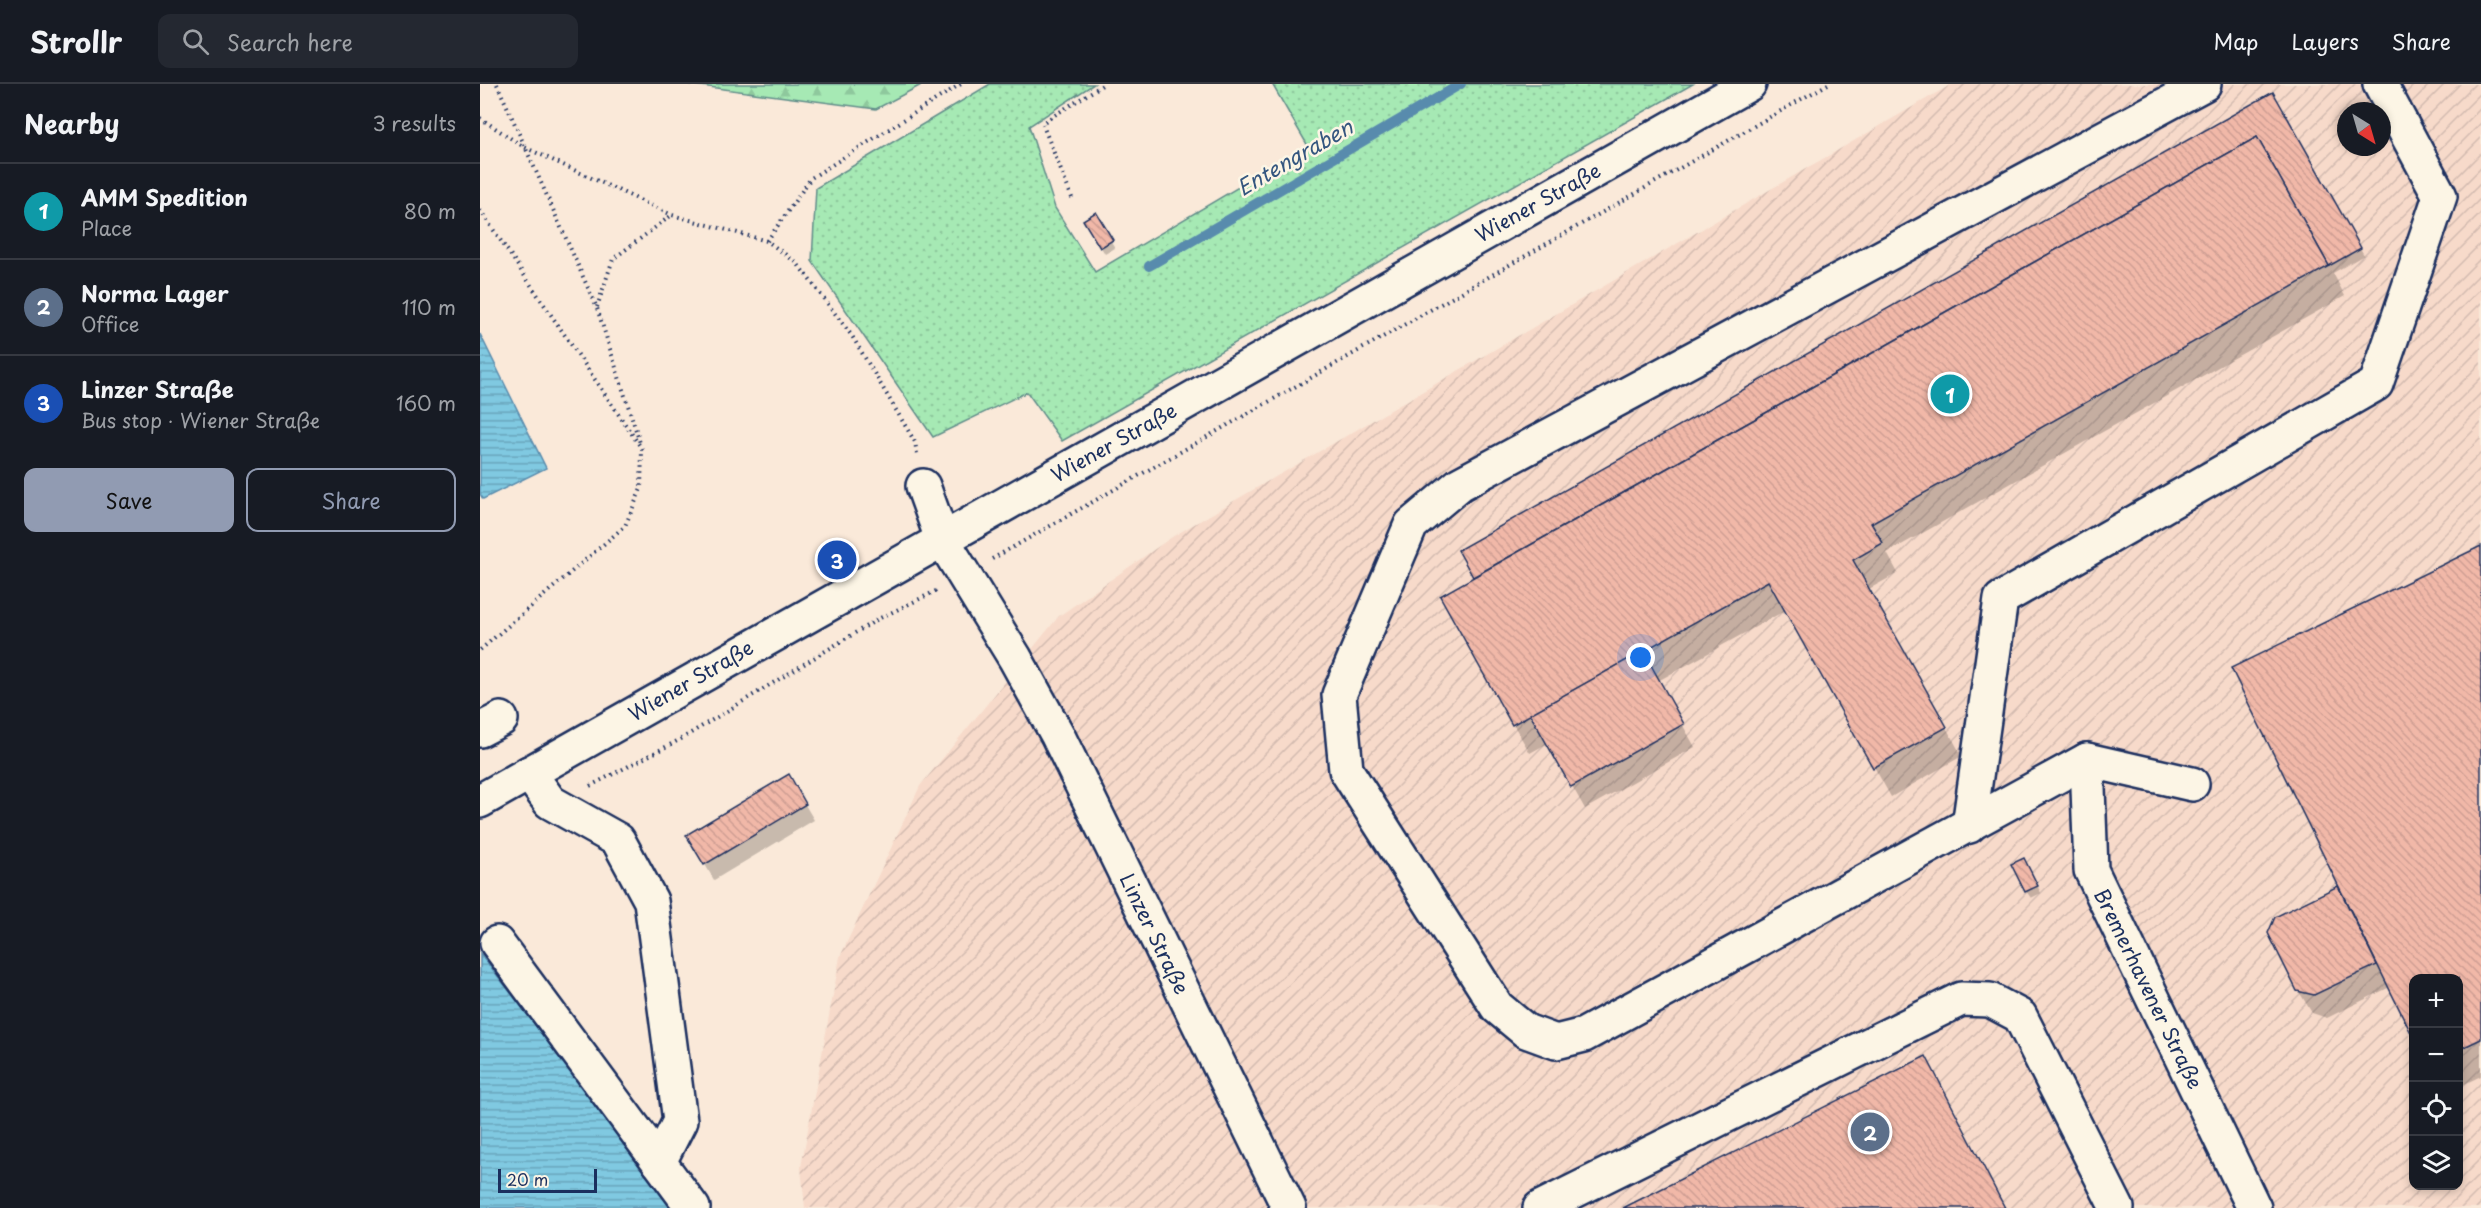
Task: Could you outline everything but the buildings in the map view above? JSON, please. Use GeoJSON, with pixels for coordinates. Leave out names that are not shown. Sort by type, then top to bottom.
{"type":"FeatureCollection","features":[{"type":"Feature","properties":{"kind":"main road","name":"Wiener Straße"},"geometry":{"type":"LineString","coordinates":[[480,801],[1749,84]]}},
{"type":"Feature","properties":{"kind":"main road"},"geometry":{"type":"LineString","coordinates":[[2192,784],[2087,760],[1584,1035],[1556,1042],[1526,1031],[1497,1007],[1346,770],[1339,695],[1412,525],[1460,484],[2204,84]]}},
{"type":"Feature","properties":{"kind":"main road"},"geometry":{"type":"LineString","coordinates":[[1969,826],[2001,599],[2376,384],[2440,196],[2380,84]]}},
{"type":"Feature","properties":{"kind":"main road","name":"Linzer Straße"},"geometry":{"type":"LineString","coordinates":[[923,486],[942,539],[1015,658],[1056,734],[1288,1208]]}},
{"type":"Feature","properties":{"kind":"main road","name":"Bremerhavener Straße"},"geometry":{"type":"LineString","coordinates":[[2087,760],[2091,870],[2254,1208]]}},
{"type":"Feature","properties":{"kind":"main road"},"geometry":{"type":"LineString","coordinates":[[529,773],[550,802],[618,840],[651,901],[680,1120],[659,1162]]}},
{"type":"Feature","properties":{"kind":"main road"},"geometry":{"type":"LineString","coordinates":[[497,944],[693,1208]]}},
{"type":"Feature","properties":{"kind":"main road"},"geometry":{"type":"LineString","coordinates":[[1540,1208],[1961,999],[1990,1000],[2020,1016],[2117,1208]]}},
{"type":"Feature","properties":{"kind":"path"},"geometry":{"type":"LineString","coordinates":[[480,650],[625,526],[641,489],[642,449],[597,308],[497,84]]}},
{"type":"Feature","properties":{"kind":"path"},"geometry":{"type":"LineString","coordinates":[[768,241],[811,178],[961,84]]}},
{"type":"Feature","properties":{"kind":"path"},"geometry":{"type":"LineString","coordinates":[[1072,198],[1042,123],[1104,84]]}},
{"type":"Feature","properties":{"kind":"path"},"geometry":{"type":"LineString","coordinates":[[550,802],[586,788],[681,740],[878,619],[964,577],[1025,539],[1828,84]]}},
{"type":"Feature","properties":{"kind":"path"},"geometry":{"type":"LineString","coordinates":[[480,118],[524,147],[672,215],[768,241],[798,263],[852,336],[915,442],[923,486]]}},
{"type":"Feature","properties":{"kind":"path"},"geometry":{"type":"LineString","coordinates":[[480,210],[642,449]]}},
{"type":"Feature","properties":{"kind":"path"},"geometry":{"type":"LineString","coordinates":[[597,308],[613,259],[672,215]]}},
{"type":"Feature","properties":{"kind":"shaded area"},"geometry":{"type":"Polygon","coordinates":[[[1952,84],[2481,84],[2481,1208],[805,1208],[801,1167],[840,957],[920,786],[1059,616],[1172,537],[1952,84]]]}},
{"type":"Feature","properties":{"kind":"green space"},"geometry":{"type":"Polygon","coordinates":[[[686,84],[923,84],[876,109],[686,84]]]}},
{"type":"Feature","properties":{"kind":"green space"},"geometry":{"type":"Polygon","coordinates":[[[990,84],[1094,84],[1029,126],[1055,208],[1095,272],[1308,146],[1272,84],[1693,84],[1062,441],[1027,392],[933,437],[812,261],[816,188],[990,84]]]}},
{"type":"Feature","properties":{"kind":"water"},"geometry":{"type":"Polygon","coordinates":[[[480,334],[546,468],[483,499],[480,494],[480,334]]]}},
{"type":"Feature","properties":{"kind":"water"},"geometry":{"type":"Polygon","coordinates":[[[480,953],[676,1208],[480,1208],[480,953]]]}},
{"type":"Feature","properties":{"kind":"waterway","name":"Entengraben"},"geometry":{"type":"LineString","coordinates":[[1149,266],[1461,84]]}},
{"type":"Feature","properties":{"kind":"place","name":"AMM Spedition"},"geometry":{"type":"Point","coordinates":[1950,394]}},
{"type":"Feature","properties":{"kind":"place","name":"Linzer Straße"},"geometry":{"type":"Point","coordinates":[837,560]}},
{"type":"Feature","properties":{"kind":"place","name":"Norma Lager"},"geometry":{"type":"Point","coordinates":[1870,1132]}}]}
